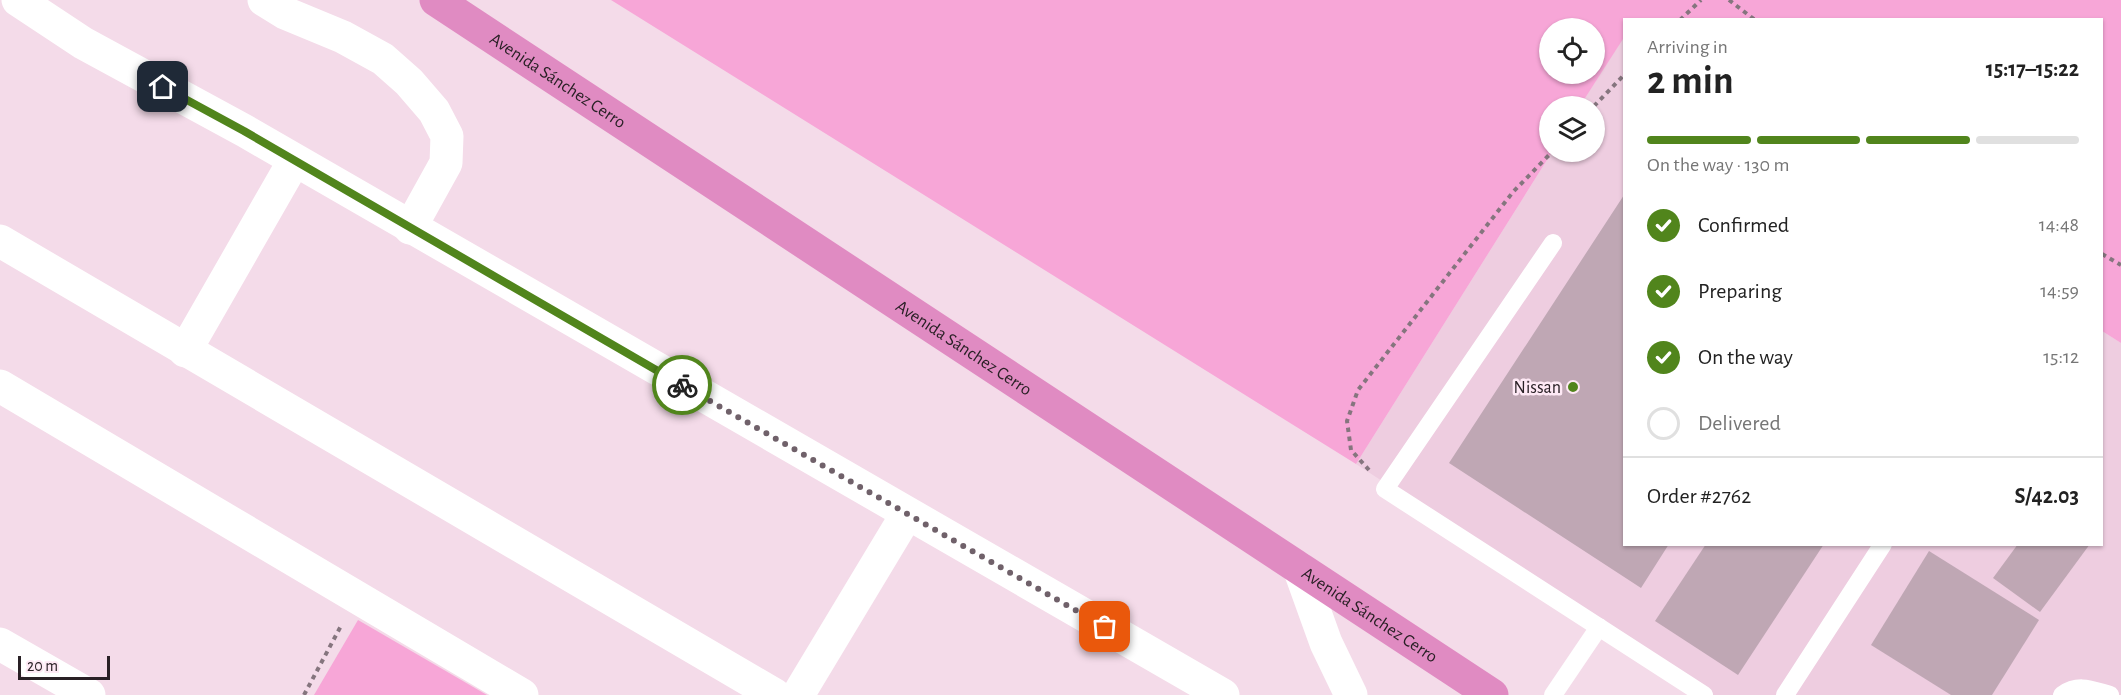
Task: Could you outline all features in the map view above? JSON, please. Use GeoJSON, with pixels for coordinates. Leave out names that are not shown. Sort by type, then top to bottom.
{"type":"FeatureCollection","features":[{"type":"Feature","properties":{"kind":"highway","name":"Avenida Sánchez Cerro"},"geometry":{"type":"LineString","coordinates":[[436,0],[1492,695]]}},
{"type":"Feature","properties":{"kind":"street"},"geometry":{"type":"LineString","coordinates":[[18,0],[83,43],[244,131],[1223,695]]}},
{"type":"Feature","properties":{"kind":"street"},"geometry":{"type":"LineString","coordinates":[[264,0],[285,13],[343,37],[383,59],[410,82],[434,111],[447,136],[446,163],[410,228]]}},
{"type":"Feature","properties":{"kind":"street"},"geometry":{"type":"LineString","coordinates":[[184,351],[294,161]]}},
{"type":"Feature","properties":{"kind":"street"},"geometry":{"type":"LineString","coordinates":[[0,241],[184,351],[775,695]]}},
{"type":"Feature","properties":{"kind":"street"},"geometry":{"type":"LineString","coordinates":[[0,386],[357,597],[513,693]]}},
{"type":"Feature","properties":{"kind":"street"},"geometry":{"type":"LineString","coordinates":[[798,695],[907,514]]}},
{"type":"Feature","properties":{"kind":"street"},"geometry":{"type":"LineString","coordinates":[[1299,568],[1326,643],[1351,695]]}},
{"type":"Feature","properties":{"kind":"street"},"geometry":{"type":"LineString","coordinates":[[0,644],[89,695]]}},
{"type":"Feature","properties":{"kind":"lane"},"geometry":{"type":"LineString","coordinates":[[1553,243],[1385,489],[1704,695]]}},
{"type":"Feature","properties":{"kind":"lane"},"geometry":{"type":"LineString","coordinates":[[1785,695],[1883,546]]}},
{"type":"Feature","properties":{"kind":"lane"},"geometry":{"type":"LineString","coordinates":[[1553,695],[1599,627]]}},
{"type":"Feature","properties":{"kind":"lane"},"geometry":{"type":"LineString","coordinates":[[2062,695],[2071,689],[2082,688],[2110,695]]}},
{"type":"Feature","properties":{"kind":"path"},"geometry":{"type":"LineString","coordinates":[[1682,18],[1701,0]]}},
{"type":"Feature","properties":{"kind":"path"},"geometry":{"type":"LineString","coordinates":[[1729,0],[1752,18]]}},
{"type":"Feature","properties":{"kind":"path"},"geometry":{"type":"LineString","coordinates":[[1604,96],[1623,76]]}},
{"type":"Feature","properties":{"kind":"path"},"geometry":{"type":"LineString","coordinates":[[1385,489],[1351,450],[1347,421],[1358,390],[1513,192],[1542,162]]}},
{"type":"Feature","properties":{"kind":"path"},"geometry":{"type":"LineString","coordinates":[[2103,255],[2121,265]]}},
{"type":"Feature","properties":{"kind":"path"},"geometry":{"type":"LineString","coordinates":[[304,695],[357,597]]}},
{"type":"Feature","properties":{"kind":"shaded area"},"geometry":{"type":"Polygon","coordinates":[[[611,0],[2121,0],[2121,343],[2103,332],[2103,18],[1623,18],[1623,39],[1605,67],[1605,18],[1539,18],[1539,84],[1594,84],[1586,96],[1539,96],[1539,162],[1546,162],[1356,464],[611,0]]]}},
{"type":"Feature","properties":{"kind":"shaded area"},"geometry":{"type":"Polygon","coordinates":[[[1623,38],[1623,546],[2103,546],[2103,332],[2121,343],[2121,695],[1710,695],[1356,464],[1546,162],[1605,162],[1605,96],[1586,96],[1594,84],[1605,84],[1605,66],[1623,38]]]}},
{"type":"Feature","properties":{"kind":"shaded area"},"geometry":{"type":"Polygon","coordinates":[[[358,620],[487,695],[314,695],[358,620]]]}},
{"type":"Feature","properties":{"kind":"building"},"geometry":{"type":"Polygon","coordinates":[[[1623,197],[1623,546],[1668,546],[1641,588],[1449,463],[1623,197]]]}},
{"type":"Feature","properties":{"kind":"building"},"geometry":{"type":"Polygon","coordinates":[[[1705,546],[1823,546],[1738,675],[1655,621],[1705,546]]]}},
{"type":"Feature","properties":{"kind":"building"},"geometry":{"type":"Polygon","coordinates":[[[2017,546],[2089,546],[2040,612],[1993,578],[2017,546]]]}},
{"type":"Feature","properties":{"kind":"building"},"geometry":{"type":"Polygon","coordinates":[[[1929,551],[2039,620],[1992,695],[1951,695],[1871,645],[1929,551]]]}},
{"type":"Feature","properties":{"kind":"way so far"},"geometry":{"type":"LineString","coordinates":[[682,385],[1105,627]]}},
{"type":"Feature","properties":{"kind":"place","name":"Nissan"},"geometry":{"type":"Point","coordinates":[1573,387]}},
{"type":"Feature","properties":{"kind":"route"},"geometry":{"type":"LineString","coordinates":[[163,87],[244,131],[682,385]]}}]}
